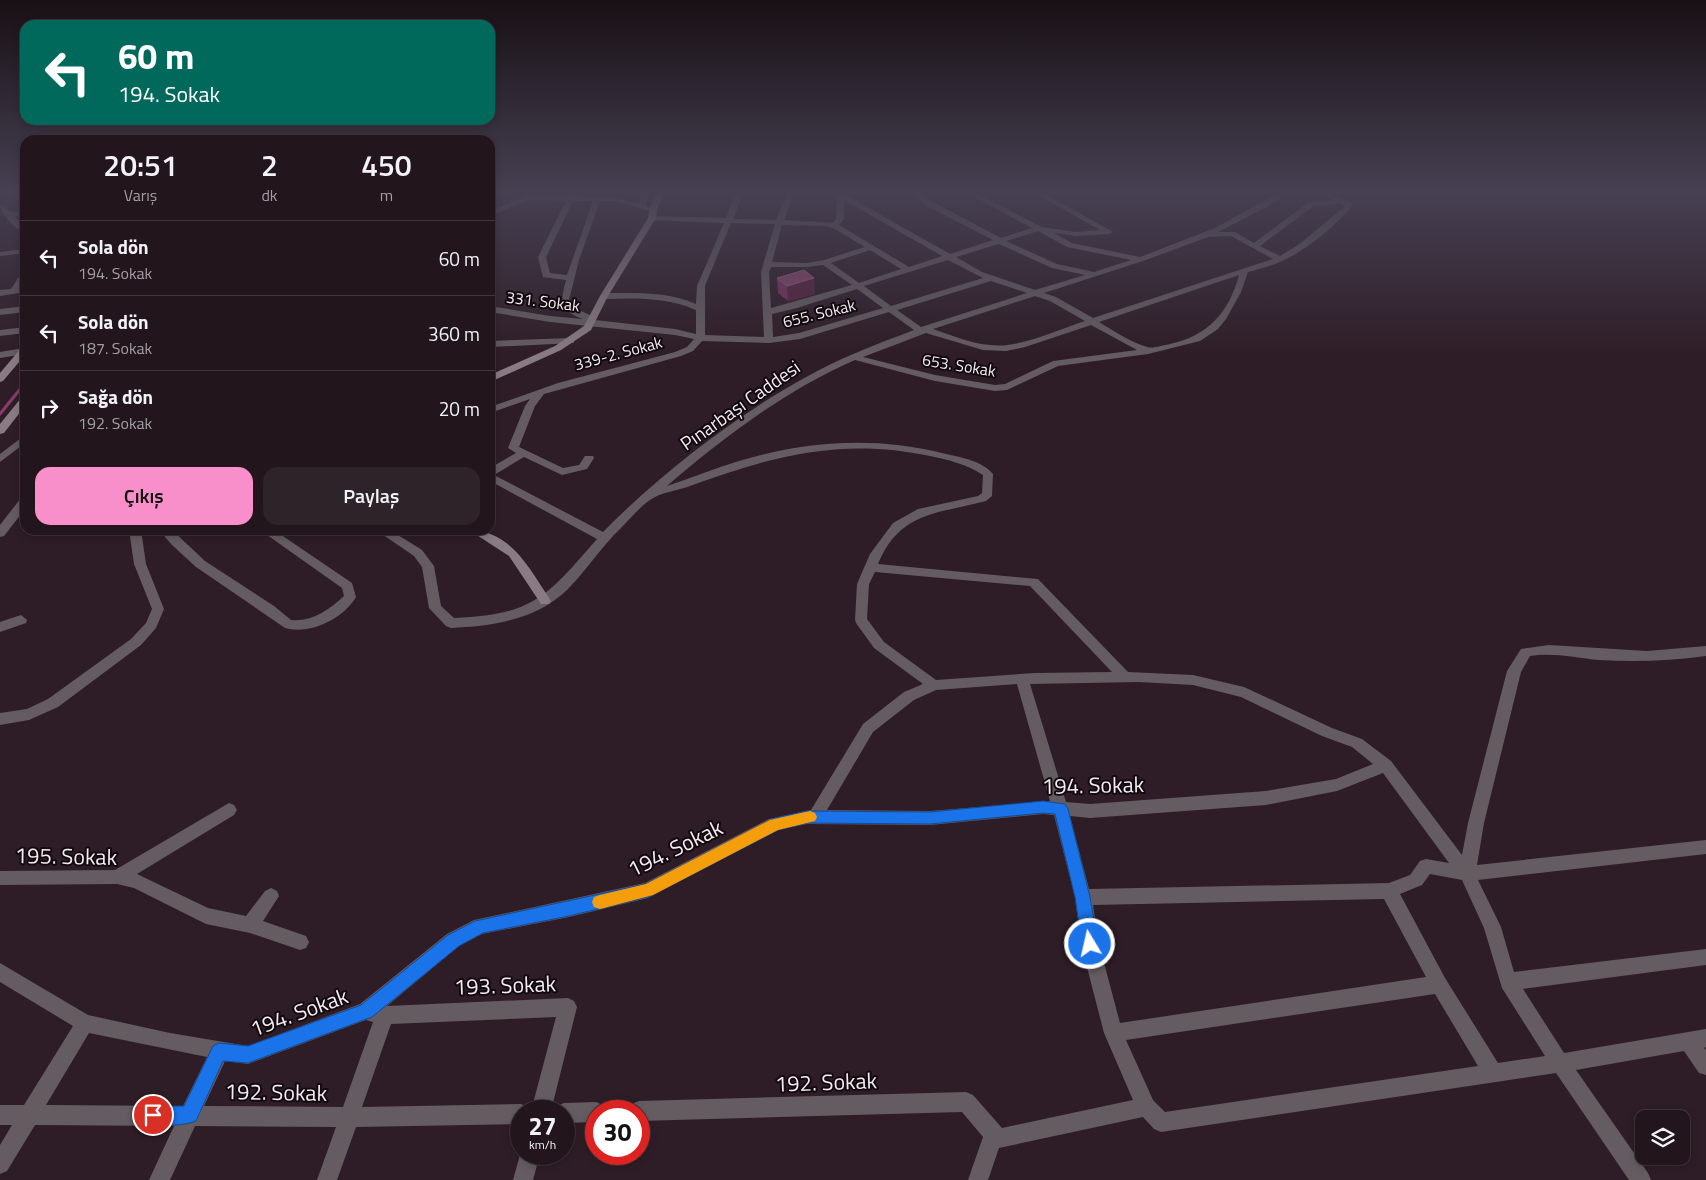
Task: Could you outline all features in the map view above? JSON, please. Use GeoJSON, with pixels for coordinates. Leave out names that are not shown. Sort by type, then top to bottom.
{"type":"FeatureCollection","features":[{"type":"Feature","properties":{"kind":"street"},"geometry":{"type":"LineString","coordinates":[[548,246],[542,258],[546,275],[550,277],[572,278]]}},
{"type":"Feature","properties":{"kind":"street"},"geometry":{"type":"LineString","coordinates":[[580,246],[565,300],[567,306],[576,313],[593,321]]}},
{"type":"Feature","properties":{"kind":"street"},"geometry":{"type":"LineString","coordinates":[[495,378],[571,340],[593,321],[604,296],[633,246]]}},
{"type":"Feature","properties":{"kind":"street"},"geometry":{"type":"LineString","coordinates":[[700,338],[699,308],[701,286],[718,246]]}},
{"type":"Feature","properties":{"kind":"street"},"geometry":{"type":"LineString","coordinates":[[769,340],[765,272],[772,246]]}},
{"type":"Feature","properties":{"kind":"street"},"geometry":{"type":"LineString","coordinates":[[866,246],[908,270]]}},
{"type":"Feature","properties":{"kind":"street"},"geometry":{"type":"LineString","coordinates":[[928,246],[989,279],[1038,293],[1125,341],[1148,351],[1184,344],[1206,335],[1221,323],[1243,282],[1244,272]]}},
{"type":"Feature","properties":{"kind":"street"},"geometry":{"type":"LineString","coordinates":[[767,312],[784,310],[979,246]]}},
{"type":"Feature","properties":{"kind":"street"},"geometry":{"type":"LineString","coordinates":[[1010,246],[1055,266],[1096,274]]}},
{"type":"Feature","properties":{"kind":"street"},"geometry":{"type":"LineString","coordinates":[[1076,246],[1082,249],[1143,260]]}},
{"type":"Feature","properties":{"kind":"street","name":"Pınarbaşı Caddesi"},"geometry":{"type":"LineString","coordinates":[[390,535],[418,553],[428,566],[434,608],[451,622],[480,622],[506,618],[545,601],[570,579],[604,538],[678,471],[766,405],[813,376],[853,357],[924,331],[1143,260],[1178,246]]}},
{"type":"Feature","properties":{"kind":"street"},"geometry":{"type":"LineString","coordinates":[[1258,246],[1280,259]]}},
{"type":"Feature","properties":{"kind":"street"},"geometry":{"type":"LineString","coordinates":[[825,262],[924,331],[983,347],[1006,348],[1093,323],[1244,272],[1280,259],[1301,246]]}},
{"type":"Feature","properties":{"kind":"street"},"geometry":{"type":"LineString","coordinates":[[2,254],[20,247]]}},
{"type":"Feature","properties":{"kind":"street"},"geometry":{"type":"LineString","coordinates":[[767,264],[806,265],[825,262],[869,248]]}},
{"type":"Feature","properties":{"kind":"street"},"geometry":{"type":"LineString","coordinates":[[2,254],[20,252]]}},
{"type":"Feature","properties":{"kind":"street","name":"655. Sokak"},"geometry":{"type":"LineString","coordinates":[[593,321],[676,332],[700,338],[769,340],[800,336],[989,279]]}},
{"type":"Feature","properties":{"kind":"street"},"geometry":{"type":"LineString","coordinates":[[14,291],[20,282]]}},
{"type":"Feature","properties":{"kind":"street"},"geometry":{"type":"LineString","coordinates":[[0,293],[20,290]]}},
{"type":"Feature","properties":{"kind":"street"},"geometry":{"type":"LineString","coordinates":[[604,296],[652,297],[687,302],[699,308]]}},
{"type":"Feature","properties":{"kind":"street"},"geometry":{"type":"LineString","coordinates":[[0,312],[20,310]]}},
{"type":"Feature","properties":{"kind":"street","name":"331. Sokak"},"geometry":{"type":"LineString","coordinates":[[495,310],[550,319],[593,321]]}},
{"type":"Feature","properties":{"kind":"street"},"geometry":{"type":"LineString","coordinates":[[0,333],[20,331]]}},
{"type":"Feature","properties":{"kind":"street","name":"339-2. Sokak"},"geometry":{"type":"LineString","coordinates":[[495,408],[540,392],[678,354],[690,349],[700,338]]}},
{"type":"Feature","properties":{"kind":"street"},"geometry":{"type":"LineString","coordinates":[[495,344],[571,340]]}},
{"type":"Feature","properties":{"kind":"street"},"geometry":{"type":"LineString","coordinates":[[0,354],[20,351]]}},
{"type":"Feature","properties":{"kind":"street","name":"653. Sokak"},"geometry":{"type":"LineString","coordinates":[[853,357],[983,388],[1007,387],[1056,363],[1148,351]]}},
{"type":"Feature","properties":{"kind":"street"},"geometry":{"type":"LineString","coordinates":[[1,376],[20,355]]}},
{"type":"Feature","properties":{"kind":"street"},"geometry":{"type":"LineString","coordinates":[[540,392],[530,406],[513,448],[562,472],[583,467],[589,458]]}},
{"type":"Feature","properties":{"kind":"street"},"geometry":{"type":"LineString","coordinates":[[0,431],[20,406]]}},
{"type":"Feature","properties":{"kind":"street"},"geometry":{"type":"LineString","coordinates":[[0,459],[20,442]]}},
{"type":"Feature","properties":{"kind":"street"},"geometry":{"type":"LineString","coordinates":[[654,494],[741,463],[809,448],[840,446],[877,445],[918,449],[958,460],[988,474],[988,494],[982,499],[922,512],[897,526],[876,554],[863,584],[861,620],[879,645],[934,685]]}},
{"type":"Feature","properties":{"kind":"street"},"geometry":{"type":"LineString","coordinates":[[495,470],[522,454]]}},
{"type":"Feature","properties":{"kind":"street"},"geometry":{"type":"LineString","coordinates":[[495,480],[604,538]]}},
{"type":"Feature","properties":{"kind":"street"},"geometry":{"type":"LineString","coordinates":[[0,533],[20,507]]}},
{"type":"Feature","properties":{"kind":"street"},"geometry":{"type":"LineString","coordinates":[[0,719],[29,714],[53,703],[136,642],[151,625],[158,609],[140,564],[136,535]]}},
{"type":"Feature","properties":{"kind":"street"},"geometry":{"type":"LineString","coordinates":[[169,535],[178,546],[206,569],[272,611],[282,622],[295,626],[314,622],[342,606],[350,597],[348,586],[273,535]]}},
{"type":"Feature","properties":{"kind":"street"},"geometry":{"type":"LineString","coordinates":[[483,535],[513,554],[545,601]]}},
{"type":"Feature","properties":{"kind":"street"},"geometry":{"type":"LineString","coordinates":[[870,568],[1034,582],[1125,677]]}},
{"type":"Feature","properties":{"kind":"street"},"geometry":{"type":"LineString","coordinates":[[0,628],[21,620]]}},
{"type":"Feature","properties":{"kind":"street"},"geometry":{"type":"LineString","coordinates":[[1467,874],[1476,823],[1514,671],[1526,652],[1542,648],[1586,654],[1674,657],[1706,651]]}},
{"type":"Feature","properties":{"kind":"street"},"geometry":{"type":"LineString","coordinates":[[815,817],[868,728],[909,696],[934,685],[1022,679],[1125,677],[1193,680],[1244,692],[1327,732],[1357,743],[1386,765],[1467,874],[1492,927],[1508,982],[1560,1063],[1640,1180]]}},
{"type":"Feature","properties":{"kind":"street"},"geometry":{"type":"LineString","coordinates":[[1022,679],[1060,809],[1082,897],[1090,944],[1113,1033],[1146,1107],[1161,1122],[1560,1063],[1697,1040],[1706,1066]]}},
{"type":"Feature","properties":{"kind":"street","name":"194. Sokak"},"geometry":{"type":"LineString","coordinates":[[0,972],[85,1023],[219,1052],[248,1055],[375,1013],[453,940],[480,926],[569,909],[648,890],[775,824],[815,817],[930,818],[1043,807],[1090,811],[1266,798],[1337,785],[1386,765]]}},
{"type":"Feature","properties":{"kind":"street"},"geometry":{"type":"LineString","coordinates":[[117,877],[229,810]]}},
{"type":"Feature","properties":{"kind":"street"},"geometry":{"type":"LineString","coordinates":[[1082,897],[1389,891],[1416,880],[1426,866],[1467,874],[1706,847]]}},
{"type":"Feature","properties":{"kind":"street","name":"195. Sokak"},"geometry":{"type":"LineString","coordinates":[[0,878],[117,877],[137,881],[206,916],[250,925],[300,942]]}},
{"type":"Feature","properties":{"kind":"street"},"geometry":{"type":"LineString","coordinates":[[1389,891],[1439,984],[1493,1072]]}},
{"type":"Feature","properties":{"kind":"street"},"geometry":{"type":"LineString","coordinates":[[250,925],[271,896]]}},
{"type":"Feature","properties":{"kind":"street"},"geometry":{"type":"LineString","coordinates":[[1508,982],[1706,957]]}},
{"type":"Feature","properties":{"kind":"street"},"geometry":{"type":"LineString","coordinates":[[1113,1033],[1439,984]]}},
{"type":"Feature","properties":{"kind":"street","name":"193. Sokak"},"geometry":{"type":"LineString","coordinates":[[375,1013],[568,1007],[544,1100]]}},
{"type":"Feature","properties":{"kind":"street"},"geometry":{"type":"LineString","coordinates":[[327,1180],[348,1117],[375,1013]]}},
{"type":"Feature","properties":{"kind":"street"},"geometry":{"type":"LineString","coordinates":[[0,1164],[85,1023]]}},
{"type":"Feature","properties":{"kind":"street"},"geometry":{"type":"LineString","coordinates":[[159,1180],[219,1052]]}},
{"type":"Feature","properties":{"kind":"street","name":"192. Sokak"},"geometry":{"type":"LineString","coordinates":[[650,1111],[966,1102],[998,1138]]}},
{"type":"Feature","properties":{"kind":"street"},"geometry":{"type":"LineString","coordinates":[[978,1180],[992,1140],[1146,1107]]}},
{"type":"Feature","properties":{"kind":"street","name":"192. Sokak"},"geometry":{"type":"LineString","coordinates":[[0,1116],[189,1115],[348,1117],[510,1114]]}},
{"type":"Feature","properties":{"kind":"street"},"geometry":{"type":"LineString","coordinates":[[523,1180],[527,1165]]}},
{"type":"Feature","properties":{"kind":"building"},"geometry":{"type":"Polygon","coordinates":[[[804,270],[814,278],[787,286],[777,278],[804,270]]]}},
{"type":"Feature","properties":{"kind":"waterway"},"geometry":{"type":"LineString","coordinates":[[0,414],[20,389]]}},
{"type":"Feature","properties":{"kind":"slow traffic"},"geometry":{"type":"LineString","coordinates":[[600,902],[648,890],[735,843],[775,824],[810,817]]}},
{"type":"Feature","properties":{"kind":"route"},"geometry":{"type":"LineString","coordinates":[[153,1115],[189,1115],[219,1052],[248,1055],[366,1011],[422,968],[453,940],[480,926],[569,909],[648,890],[735,843],[775,824],[807,817],[930,818],[1043,807],[1060,809],[1082,897],[1090,944]]}}]}
